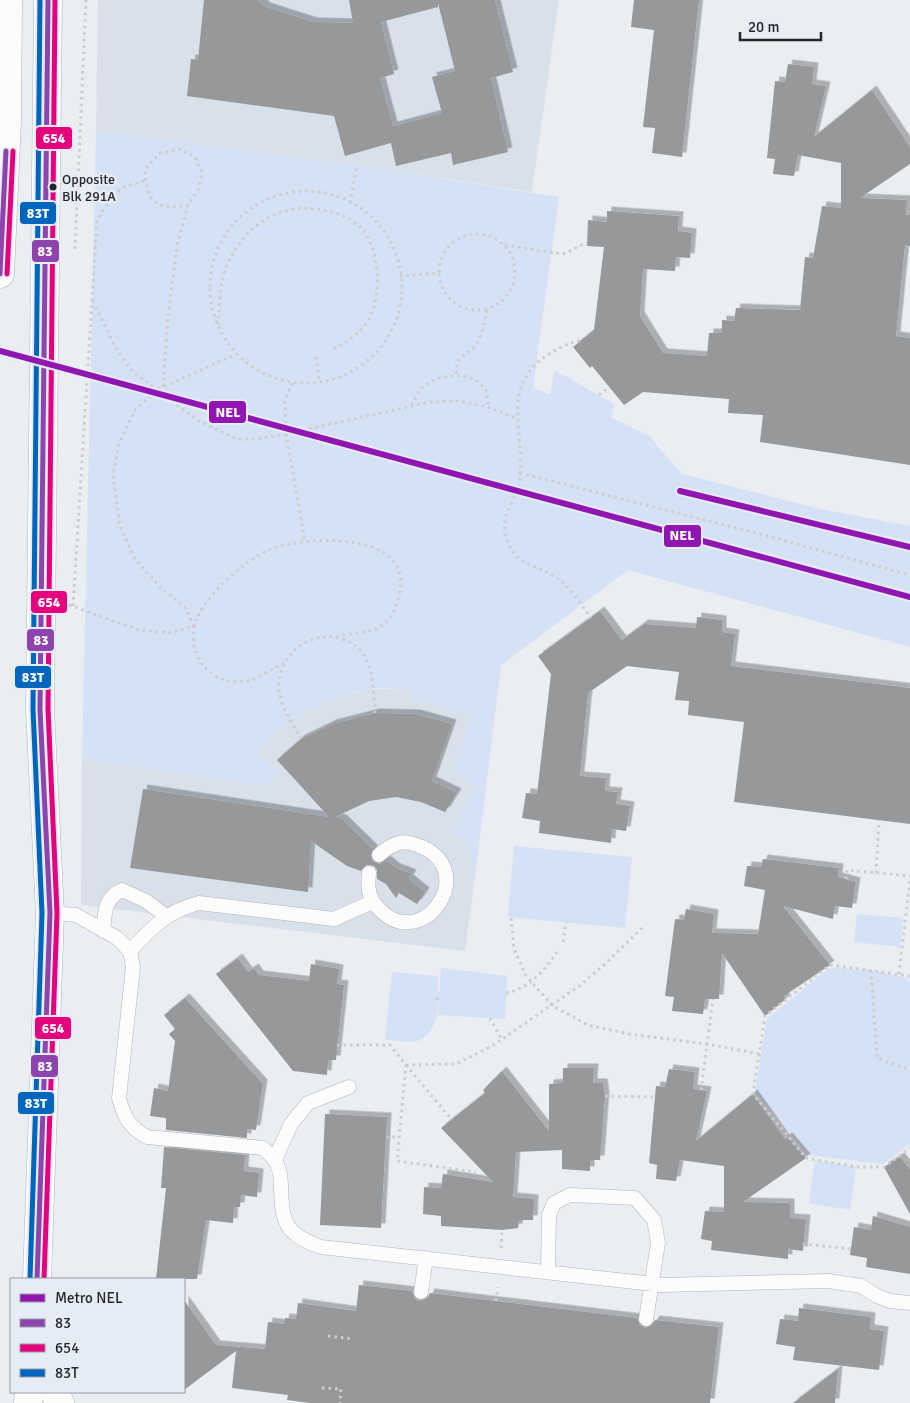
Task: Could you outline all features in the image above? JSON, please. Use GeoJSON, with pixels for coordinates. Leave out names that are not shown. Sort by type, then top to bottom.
{"type":"FeatureCollection","features":[{"type":"Feature","properties":{"kind":"street"},"geometry":{"type":"LineString","coordinates":[[0,274],[7,121],[8,0]]}},
{"type":"Feature","properties":{"kind":"street"},"geometry":{"type":"LineString","coordinates":[[37,1278],[50,913],[40,709],[48,0]]}},
{"type":"Feature","properties":{"kind":"lane"},"geometry":{"type":"LineString","coordinates":[[369,873],[367,888],[372,902],[387,917],[407,922],[427,917],[442,902],[447,882],[441,862],[426,847],[407,842],[387,847],[379,854]]}},
{"type":"Feature","properties":{"kind":"lane"},"geometry":{"type":"LineString","coordinates":[[103,931],[106,904],[113,895],[122,890],[146,901],[166,916]]}},
{"type":"Feature","properties":{"kind":"lane"},"geometry":{"type":"LineString","coordinates":[[130,951],[166,916],[184,906],[199,902],[334,920],[372,902]]}},
{"type":"Feature","properties":{"kind":"lane"},"geometry":{"type":"LineString","coordinates":[[50,913],[76,915],[117,938],[130,951],[133,967],[119,1098],[124,1117],[135,1131],[146,1137],[263,1148],[275,1159],[281,1175],[283,1214],[289,1228],[302,1240],[321,1247],[652,1284],[828,1281],[861,1286],[877,1296],[890,1301],[910,1303]]}},
{"type":"Feature","properties":{"kind":"lane"},"geometry":{"type":"LineString","coordinates":[[275,1159],[290,1124],[308,1103],[349,1087]]}},
{"type":"Feature","properties":{"kind":"lane"},"geometry":{"type":"LineString","coordinates":[[548,1272],[549,1214],[554,1203],[570,1195],[635,1198],[654,1220],[658,1243],[646,1319]]}},
{"type":"Feature","properties":{"kind":"lane"},"geometry":{"type":"LineString","coordinates":[[421,1292],[426,1258]]}},
{"type":"Feature","properties":{"kind":"path"},"geometry":{"type":"LineString","coordinates":[[163,387],[168,316],[177,245],[188,205],[198,190],[202,173],[195,157],[180,149],[160,153],[145,169],[145,188],[156,204],[169,208],[188,205]]}},
{"type":"Feature","properties":{"kind":"path"},"geometry":{"type":"LineString","coordinates":[[350,203],[357,165]]}},
{"type":"Feature","properties":{"kind":"path"},"geometry":{"type":"LineString","coordinates":[[73,606],[97,220],[112,197],[122,186],[145,182]]}},
{"type":"Feature","properties":{"kind":"path"},"geometry":{"type":"LineString","coordinates":[[305,190],[336,195],[364,210],[386,233],[398,262],[400,276],[402,294],[394,324],[378,352],[353,371],[320,382],[292,383],[262,373],[236,354],[218,327],[210,296],[212,265],[224,235],[246,211],[273,196],[305,190]]}},
{"type":"Feature","properties":{"kind":"path"},"geometry":{"type":"LineString","coordinates":[[218,327],[220,293],[227,266],[245,235],[271,214],[302,207],[338,212],[363,230],[376,259],[377,294],[368,320],[350,341],[330,350]]}},
{"type":"Feature","properties":{"kind":"path"},"geometry":{"type":"LineString","coordinates":[[505,245],[512,256],[515,269],[514,282],[504,299],[487,309],[475,310],[464,308],[453,301],[445,292],[440,273],[442,257],[458,239],[469,234],[481,234],[494,238],[505,245],[562,254],[571,252],[580,245],[587,243]]}},
{"type":"Feature","properties":{"kind":"path"},"geometry":{"type":"LineString","coordinates":[[400,276],[440,273]]}},
{"type":"Feature","properties":{"kind":"path"},"geometry":{"type":"LineString","coordinates":[[93,301],[115,347],[134,372],[199,421],[236,439],[257,439],[286,434],[430,402],[459,400],[488,407],[519,420]]}},
{"type":"Feature","properties":{"kind":"path"},"geometry":{"type":"LineString","coordinates":[[456,374],[457,363],[464,353],[475,346],[481,337],[487,309]]}},
{"type":"Feature","properties":{"kind":"path"},"geometry":{"type":"LineString","coordinates":[[580,341],[566,343],[537,363],[522,381],[517,399],[519,420],[519,489],[508,508],[504,522],[510,546],[522,561],[559,578],[570,588],[591,618]]}},
{"type":"Feature","properties":{"kind":"path"},"geometry":{"type":"LineString","coordinates":[[236,354],[157,390],[135,410],[120,444],[113,476],[120,526],[135,559],[161,588],[185,607],[194,626],[195,649],[204,669],[218,680],[247,681],[284,663]]}},
{"type":"Feature","properties":{"kind":"path"},"geometry":{"type":"LineString","coordinates":[[316,357],[320,382]]}},
{"type":"Feature","properties":{"kind":"path"},"geometry":{"type":"LineString","coordinates":[[411,406],[423,387],[441,378],[456,374],[475,380],[486,391],[488,407]]}},
{"type":"Feature","properties":{"kind":"path"},"geometry":{"type":"LineString","coordinates":[[292,383],[285,402],[286,434],[305,541]]}},
{"type":"Feature","properties":{"kind":"path"},"geometry":{"type":"LineString","coordinates":[[599,396],[610,387]]}},
{"type":"Feature","properties":{"kind":"path"},"geometry":{"type":"LineString","coordinates":[[520,474],[760,534],[910,575]]}},
{"type":"Feature","properties":{"kind":"path"},"geometry":{"type":"LineString","coordinates":[[41,601],[73,606],[139,630],[169,633],[194,626],[212,594],[238,570],[269,550],[305,541],[337,540],[368,545],[389,557],[399,570],[401,590],[395,613],[380,627],[337,636],[316,637],[296,647],[284,663],[279,685],[282,703],[301,739]]}},
{"type":"Feature","properties":{"kind":"path"},"geometry":{"type":"LineString","coordinates":[[337,636],[359,649],[371,671],[375,713]]}},
{"type":"Feature","properties":{"kind":"path"},"geometry":{"type":"LineString","coordinates":[[876,873],[879,820]]}},
{"type":"Feature","properties":{"kind":"path"},"geometry":{"type":"LineString","coordinates":[[846,879],[847,870],[910,878],[899,974]]}},
{"type":"Feature","properties":{"kind":"path"},"geometry":{"type":"LineString","coordinates":[[511,918],[514,949],[526,976],[553,1006],[596,1026],[647,1038],[707,1044],[760,1054]]}},
{"type":"Feature","properties":{"kind":"path"},"geometry":{"type":"LineString","coordinates":[[563,942],[566,922]]}},
{"type":"Feature","properties":{"kind":"path"},"geometry":{"type":"LineString","coordinates":[[406,1065],[456,1064],[502,1040],[553,1006],[605,964],[642,928]]}},
{"type":"Feature","properties":{"kind":"path"},"geometry":{"type":"LineString","coordinates":[[506,993],[520,990],[532,983],[557,952]]}},
{"type":"Feature","properties":{"kind":"path"},"geometry":{"type":"LineString","coordinates":[[910,976],[830,965],[765,1016],[753,1094],[806,1158],[856,1167],[884,1167],[910,1148]]}},
{"type":"Feature","properties":{"kind":"path"},"geometry":{"type":"LineString","coordinates":[[871,970],[877,1058],[910,1070]]}},
{"type":"Feature","properties":{"kind":"path"},"geometry":{"type":"LineString","coordinates":[[438,1000],[440,993]]}},
{"type":"Feature","properties":{"kind":"path"},"geometry":{"type":"LineString","coordinates":[[701,1090],[712,999]]}},
{"type":"Feature","properties":{"kind":"path"},"geometry":{"type":"LineString","coordinates":[[490,1018],[502,1040]]}},
{"type":"Feature","properties":{"kind":"path"},"geometry":{"type":"LineString","coordinates":[[337,1045],[390,1045],[452,1120]]}},
{"type":"Feature","properties":{"kind":"path"},"geometry":{"type":"LineString","coordinates":[[406,1065],[397,1161],[476,1172]]}},
{"type":"Feature","properties":{"kind":"path"},"geometry":{"type":"LineString","coordinates":[[604,1096],[655,1097]]}},
{"type":"Feature","properties":{"kind":"path"},"geometry":{"type":"LineString","coordinates":[[386,1138],[400,1137]]}},
{"type":"Feature","properties":{"kind":"path"},"geometry":{"type":"LineString","coordinates":[[803,1244],[851,1248]]}},
{"type":"Feature","properties":{"kind":"path"},"geometry":{"type":"LineString","coordinates":[[328,1336],[353,1339]]}},
{"type":"Feature","properties":{"kind":"path"},"geometry":{"type":"LineString","coordinates":[[322,1388],[341,1390],[340,1403]]}},
{"type":"Feature","properties":{"kind":"shaded area"},"geometry":{"type":"Polygon","coordinates":[[[98,0],[559,0],[532,192],[357,165],[96,131],[98,0]]]}},
{"type":"Feature","properties":{"kind":"shaded area"},"geometry":{"type":"Polygon","coordinates":[[[96,131],[357,165],[559,197],[533,388],[550,394],[555,370],[614,404],[612,418],[649,436],[682,474],[820,509],[910,526],[910,647],[628,570],[501,665],[476,870],[471,864],[468,849],[452,826],[477,787],[452,771],[472,716],[444,706],[413,701],[414,688],[374,688],[352,692],[322,703],[294,719],[256,749],[279,772],[268,786],[82,759],[96,131]]]}},
{"type":"Feature","properties":{"kind":"shaded area"},"geometry":{"type":"Polygon","coordinates":[[[415,688],[413,701],[444,706],[472,716],[452,771],[477,787],[452,826],[468,849],[471,864],[476,870],[465,951],[81,905],[82,759],[268,786],[256,749],[285,724],[327,699],[367,689],[415,688]]]}},
{"type":"Feature","properties":{"kind":"shaded area"},"geometry":{"type":"Polygon","coordinates":[[[514,846],[632,857],[625,928],[508,917],[514,846]]]}},
{"type":"Feature","properties":{"kind":"shaded area"},"geometry":{"type":"Polygon","coordinates":[[[857,914],[903,918],[900,947],[854,942],[857,914]]]}},
{"type":"Feature","properties":{"kind":"shaded area"},"geometry":{"type":"Polygon","coordinates":[[[441,968],[507,976],[505,1019],[438,1015],[441,968]]]}},
{"type":"Feature","properties":{"kind":"shaded area"},"geometry":{"type":"Polygon","coordinates":[[[829,968],[871,970],[907,978],[910,982],[910,1144],[883,1164],[808,1155],[755,1092],[767,1019],[829,968]]]}},
{"type":"Feature","properties":{"kind":"shaded area"},"geometry":{"type":"Polygon","coordinates":[[[392,972],[438,976],[438,1002],[435,1020],[427,1035],[420,1040],[408,1042],[385,1040],[392,972]]]}},
{"type":"Feature","properties":{"kind":"shaded area"},"geometry":{"type":"Polygon","coordinates":[[[815,1160],[856,1167],[850,1210],[809,1203],[815,1160]]]}},
{"type":"Feature","properties":{"kind":"building"},"geometry":{"type":"Polygon","coordinates":[[[204,0],[258,0],[266,7],[313,22],[353,23],[349,0],[495,0],[513,72],[491,78],[508,152],[453,165],[451,153],[396,166],[391,143],[345,156],[334,116],[187,96],[191,59],[198,60],[204,0]],[[438,3],[438,7],[381,22],[394,74],[380,78],[393,126],[442,113],[432,77],[455,71],[438,3]]]}},
{"type":"Feature","properties":{"kind":"building"},"geometry":{"type":"Polygon","coordinates":[[[634,0],[699,0],[682,157],[652,153],[655,128],[643,127],[654,30],[631,27],[634,0]]]}},
{"type":"Feature","properties":{"kind":"building"},"geometry":{"type":"Polygon","coordinates":[[[788,64],[814,67],[812,84],[826,86],[814,137],[872,90],[910,147],[910,164],[860,198],[907,200],[906,215],[910,215],[910,246],[905,245],[896,336],[910,338],[910,465],[760,442],[763,415],[728,413],[729,399],[643,392],[624,405],[592,366],[590,368],[573,347],[594,330],[604,247],[587,246],[588,220],[607,222],[607,211],[679,216],[678,231],[692,233],[690,258],[676,257],[675,271],[643,269],[640,316],[663,353],[707,356],[709,333],[722,333],[722,320],[734,321],[736,308],[800,310],[805,257],[813,258],[822,206],[841,208],[841,163],[798,155],[794,176],[773,174],[775,159],[767,158],[775,81],[785,82],[788,64]]]}},
{"type":"Feature","properties":{"kind":"building"},"geometry":{"type":"Polygon","coordinates":[[[600,611],[622,640],[644,624],[696,628],[697,617],[722,620],[722,632],[735,634],[731,666],[910,688],[910,824],[734,802],[744,722],[688,715],[689,701],[675,700],[679,672],[627,666],[588,693],[580,776],[606,778],[605,791],[618,792],[616,804],[630,806],[626,831],[612,829],[611,843],[539,833],[540,821],[522,818],[526,793],[537,794],[551,674],[538,656],[600,611]]]}},
{"type":"Feature","properties":{"kind":"building"},"geometry":{"type":"Polygon","coordinates":[[[375,713],[416,714],[452,724],[432,781],[457,793],[445,812],[421,802],[396,797],[369,801],[335,817],[342,819],[373,849],[370,856],[373,861],[380,864],[386,860],[396,868],[412,874],[409,879],[425,892],[417,904],[399,893],[396,898],[386,884],[377,879],[377,870],[374,866],[366,865],[361,871],[347,866],[311,841],[308,892],[130,868],[143,789],[329,817],[277,760],[301,739],[332,724],[375,713]]]}},
{"type":"Feature","properties":{"kind":"building"},"geometry":{"type":"Polygon","coordinates":[[[763,859],[839,868],[838,877],[856,882],[852,908],[835,906],[833,919],[783,906],[830,965],[784,996],[786,999],[765,1016],[722,953],[719,999],[705,999],[703,1014],[672,1011],[674,997],[665,996],[675,919],[684,920],[686,909],[714,914],[712,933],[758,934],[765,890],[744,886],[747,866],[761,867],[763,859]]]}},
{"type":"Feature","properties":{"kind":"building"},"geometry":{"type":"Polygon","coordinates":[[[238,958],[248,972],[254,968],[259,975],[309,981],[311,964],[339,969],[337,984],[344,985],[336,1060],[328,1060],[327,1075],[293,1071],[216,974],[238,958]]]}},
{"type":"Feature","properties":{"kind":"building"},"geometry":{"type":"Polygon","coordinates":[[[185,998],[263,1084],[256,1130],[247,1129],[247,1138],[166,1130],[166,1118],[150,1116],[154,1088],[168,1091],[175,1041],[169,1034],[175,1029],[164,1015],[185,998]]]}},
{"type":"Feature","properties":{"kind":"building"},"geometry":{"type":"Polygon","coordinates":[[[563,1068],[594,1068],[593,1083],[603,1083],[605,1096],[600,1160],[590,1160],[590,1171],[562,1169],[562,1150],[516,1152],[513,1197],[534,1199],[533,1220],[519,1220],[518,1228],[502,1230],[441,1226],[441,1216],[423,1214],[424,1187],[441,1188],[443,1174],[493,1182],[441,1128],[485,1093],[483,1090],[502,1071],[549,1131],[549,1084],[563,1083],[563,1068]]]}},
{"type":"Feature","properties":{"kind":"building"},"geometry":{"type":"Polygon","coordinates":[[[669,1069],[695,1072],[693,1089],[707,1091],[696,1141],[753,1094],[785,1139],[788,1137],[806,1158],[743,1202],[790,1203],[790,1218],[806,1219],[803,1251],[788,1249],[788,1259],[711,1250],[712,1241],[701,1239],[705,1211],[724,1212],[724,1166],[680,1160],[676,1181],[656,1179],[657,1165],[649,1163],[656,1086],[665,1087],[669,1069]]]}},
{"type":"Feature","properties":{"kind":"building"},"geometry":{"type":"Polygon","coordinates":[[[325,1114],[387,1117],[381,1228],[320,1225],[325,1114]]]}},
{"type":"Feature","properties":{"kind":"building"},"geometry":{"type":"Polygon","coordinates":[[[164,1147],[245,1155],[244,1171],[259,1173],[257,1197],[241,1195],[240,1207],[234,1207],[233,1223],[206,1220],[197,1279],[156,1278],[166,1188],[161,1188],[164,1147]]]}},
{"type":"Feature","properties":{"kind":"building"},"geometry":{"type":"Polygon","coordinates":[[[900,1157],[910,1169],[910,1214],[884,1167],[900,1157]]]}},
{"type":"Feature","properties":{"kind":"building"},"geometry":{"type":"Polygon","coordinates":[[[873,1216],[910,1227],[910,1274],[866,1267],[867,1258],[850,1255],[854,1227],[871,1230],[873,1216]]]}},
{"type":"Feature","properties":{"kind":"building"},"geometry":{"type":"Polygon","coordinates":[[[359,1285],[412,1291],[415,1299],[420,1301],[428,1298],[430,1293],[637,1318],[640,1325],[645,1328],[652,1325],[655,1320],[719,1327],[710,1403],[310,1403],[287,1400],[288,1395],[232,1388],[236,1351],[185,1389],[185,1301],[216,1345],[265,1349],[268,1322],[284,1324],[285,1318],[296,1319],[298,1303],[356,1311],[359,1285]]]}},
{"type":"Feature","properties":{"kind":"building"},"geometry":{"type":"Polygon","coordinates":[[[799,1308],[871,1317],[870,1329],[884,1331],[879,1370],[793,1360],[795,1347],[776,1344],[780,1319],[798,1321],[799,1308]]]}},
{"type":"Feature","properties":{"kind":"building"},"geometry":{"type":"Polygon","coordinates":[[[838,1369],[835,1403],[793,1403],[838,1369]]]}},
{"type":"Feature","properties":{"kind":"metro line","name":"NEL"},"geometry":{"type":"LineString","coordinates":[[0,351],[910,597]]}},
{"type":"Feature","properties":{"kind":"metro line","name":"NEL"},"geometry":{"type":"LineString","coordinates":[[680,491],[910,547]]}},
{"type":"Feature","properties":{"kind":"transit line","name":"83T"},"geometry":{"type":"LineString","coordinates":[[30,1278],[42,913],[33,709],[40,0]]}},
{"type":"Feature","properties":{"kind":"transit line","name":"83"},"geometry":{"type":"LineString","coordinates":[[37,1278],[50,913],[40,709],[48,0]]}},
{"type":"Feature","properties":{"kind":"transit line","name":"654"},"geometry":{"type":"LineString","coordinates":[[44,1278],[57,913],[48,709],[55,0]]}},
{"type":"Feature","properties":{"kind":"transit line","name":"83"},"geometry":{"type":"LineString","coordinates":[[0,274],[6,151]]}},
{"type":"Feature","properties":{"kind":"transit line","name":"654"},"geometry":{"type":"LineString","coordinates":[[7,274],[13,151]]}},
{"type":"Feature","properties":{"kind":"place","name":"Opposite Blk 291A"},"geometry":{"type":"Point","coordinates":[53,187]}}]}
